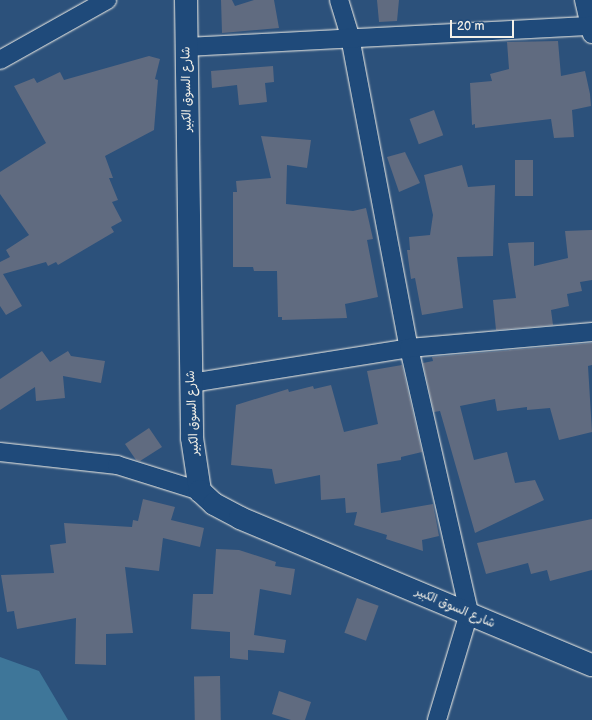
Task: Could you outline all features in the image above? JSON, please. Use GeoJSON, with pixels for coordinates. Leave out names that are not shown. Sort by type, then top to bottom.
{"type":"FeatureCollection","features":[{"type":"Feature","properties":{"kind":"street"},"geometry":{"type":"LineString","coordinates":[[0,60],[107,0]]}},
{"type":"Feature","properties":{"kind":"street","name":"شارع السوق الكبير"},"geometry":{"type":"LineString","coordinates":[[186,0],[192,438],[200,491],[214,504],[240,518],[592,665]]}},
{"type":"Feature","properties":{"kind":"street"},"geometry":{"type":"LineString","coordinates":[[339,0],[350,37],[409,348],[469,613],[437,720]]}},
{"type":"Feature","properties":{"kind":"street"},"geometry":{"type":"LineString","coordinates":[[186,47],[350,37],[592,28],[584,0]]}},
{"type":"Feature","properties":{"kind":"street"},"geometry":{"type":"LineString","coordinates":[[191,383],[409,348],[592,332]]}},
{"type":"Feature","properties":{"kind":"street"},"geometry":{"type":"LineString","coordinates":[[0,452],[117,465],[200,491]]}},
{"type":"Feature","properties":{"kind":"water"},"geometry":{"type":"Polygon","coordinates":[[[0,657],[39,671],[68,720],[0,720],[0,657]]]}},
{"type":"Feature","properties":{"kind":"building"},"geometry":{"type":"Polygon","coordinates":[[[221,0],[232,0],[235,6],[254,0],[274,0],[279,28],[222,33],[221,0]]]}},
{"type":"Feature","properties":{"kind":"building"},"geometry":{"type":"Polygon","coordinates":[[[377,0],[399,0],[397,21],[379,22],[377,0]]]}},
{"type":"Feature","properties":{"kind":"building"},"geometry":{"type":"Polygon","coordinates":[[[558,41],[561,76],[585,71],[590,94],[591,106],[572,110],[574,137],[554,138],[551,119],[475,128],[475,124],[472,125],[470,83],[492,81],[490,74],[509,69],[507,42],[558,41]]]}},
{"type":"Feature","properties":{"kind":"building"},"geometry":{"type":"Polygon","coordinates":[[[149,56],[160,59],[155,79],[158,80],[154,130],[105,156],[113,178],[109,178],[118,200],[112,202],[122,221],[111,227],[114,232],[58,265],[56,262],[48,266],[46,262],[3,274],[22,306],[6,315],[0,306],[0,262],[10,257],[6,250],[29,235],[0,194],[0,172],[46,143],[14,86],[34,78],[37,83],[60,72],[64,80],[149,56]]]}},
{"type":"Feature","properties":{"kind":"building"},"geometry":{"type":"Polygon","coordinates":[[[273,66],[274,82],[265,83],[267,102],[239,105],[237,85],[212,88],[211,71],[273,66]]]}},
{"type":"Feature","properties":{"kind":"building"},"geometry":{"type":"Polygon","coordinates":[[[434,110],[443,135],[419,144],[410,119],[434,110]]]}},
{"type":"Feature","properties":{"kind":"building"},"geometry":{"type":"Polygon","coordinates":[[[261,136],[311,140],[307,168],[287,165],[286,204],[353,211],[366,208],[373,239],[367,240],[378,297],[345,304],[347,318],[282,320],[282,317],[278,317],[277,271],[254,271],[253,267],[233,267],[233,192],[237,192],[236,181],[271,178],[261,136]]]}},
{"type":"Feature","properties":{"kind":"building"},"geometry":{"type":"Polygon","coordinates":[[[405,152],[420,183],[399,192],[387,157],[405,152]]]}},
{"type":"Feature","properties":{"kind":"building"},"geometry":{"type":"Polygon","coordinates":[[[515,160],[533,160],[533,196],[515,196],[515,160]]]}},
{"type":"Feature","properties":{"kind":"building"},"geometry":{"type":"Polygon","coordinates":[[[462,165],[468,187],[495,185],[493,256],[457,257],[463,308],[422,315],[415,278],[411,279],[407,250],[410,250],[409,237],[430,235],[433,215],[424,175],[462,165]]]}},
{"type":"Feature","properties":{"kind":"building"},"geometry":{"type":"Polygon","coordinates":[[[592,230],[592,280],[580,282],[582,291],[567,294],[569,306],[551,310],[553,325],[496,330],[493,300],[516,298],[508,243],[534,242],[534,266],[568,258],[565,231],[592,230]]]}},
{"type":"Feature","properties":{"kind":"building"},"geometry":{"type":"Polygon","coordinates":[[[592,343],[592,365],[588,366],[592,432],[559,440],[550,408],[527,410],[527,407],[497,411],[495,399],[460,406],[474,460],[507,452],[515,483],[535,480],[544,500],[475,533],[440,411],[434,412],[423,363],[433,361],[432,357],[592,343]]]}},
{"type":"Feature","properties":{"kind":"building"},"geometry":{"type":"Polygon","coordinates":[[[42,351],[50,362],[68,351],[71,356],[105,361],[101,383],[63,376],[65,398],[36,401],[35,387],[0,410],[0,379],[42,351]]]}},
{"type":"Feature","properties":{"kind":"building"},"geometry":{"type":"Polygon","coordinates":[[[402,365],[422,452],[401,457],[401,460],[377,464],[381,513],[433,504],[439,536],[422,540],[423,551],[386,539],[387,535],[354,525],[357,512],[346,513],[345,498],[321,500],[320,475],[275,484],[272,469],[231,465],[236,405],[288,389],[289,392],[313,386],[314,389],[331,385],[344,432],[378,424],[367,371],[402,365]]]}},
{"type":"Feature","properties":{"kind":"building"},"geometry":{"type":"Polygon","coordinates":[[[149,428],[162,447],[140,461],[136,460],[125,444],[149,428]]]}},
{"type":"Feature","properties":{"kind":"building"},"geometry":{"type":"Polygon","coordinates":[[[143,499],[175,507],[171,520],[204,528],[200,547],[163,538],[159,571],[125,567],[133,633],[106,634],[106,665],[75,664],[76,618],[17,629],[14,611],[7,612],[1,575],[54,573],[50,545],[66,543],[64,523],[132,527],[133,520],[138,521],[143,499]]]}},
{"type":"Feature","properties":{"kind":"building"},"geometry":{"type":"Polygon","coordinates":[[[592,519],[592,570],[550,581],[547,570],[531,574],[528,563],[486,574],[477,543],[592,519]]]}},
{"type":"Feature","properties":{"kind":"building"},"geometry":{"type":"Polygon","coordinates":[[[216,549],[239,550],[276,562],[275,566],[295,569],[291,595],[260,589],[254,635],[286,640],[284,653],[248,650],[248,660],[230,658],[230,632],[191,629],[193,594],[213,594],[216,549]]]}},
{"type":"Feature","properties":{"kind":"building"},"geometry":{"type":"Polygon","coordinates":[[[357,598],[379,606],[366,641],[344,633],[357,598]]]}},
{"type":"Feature","properties":{"kind":"building"},"geometry":{"type":"Polygon","coordinates":[[[194,676],[220,676],[221,720],[195,720],[194,676]]]}},
{"type":"Feature","properties":{"kind":"building"},"geometry":{"type":"Polygon","coordinates":[[[279,691],[311,702],[305,720],[291,720],[272,714],[279,691]]]}}]}
